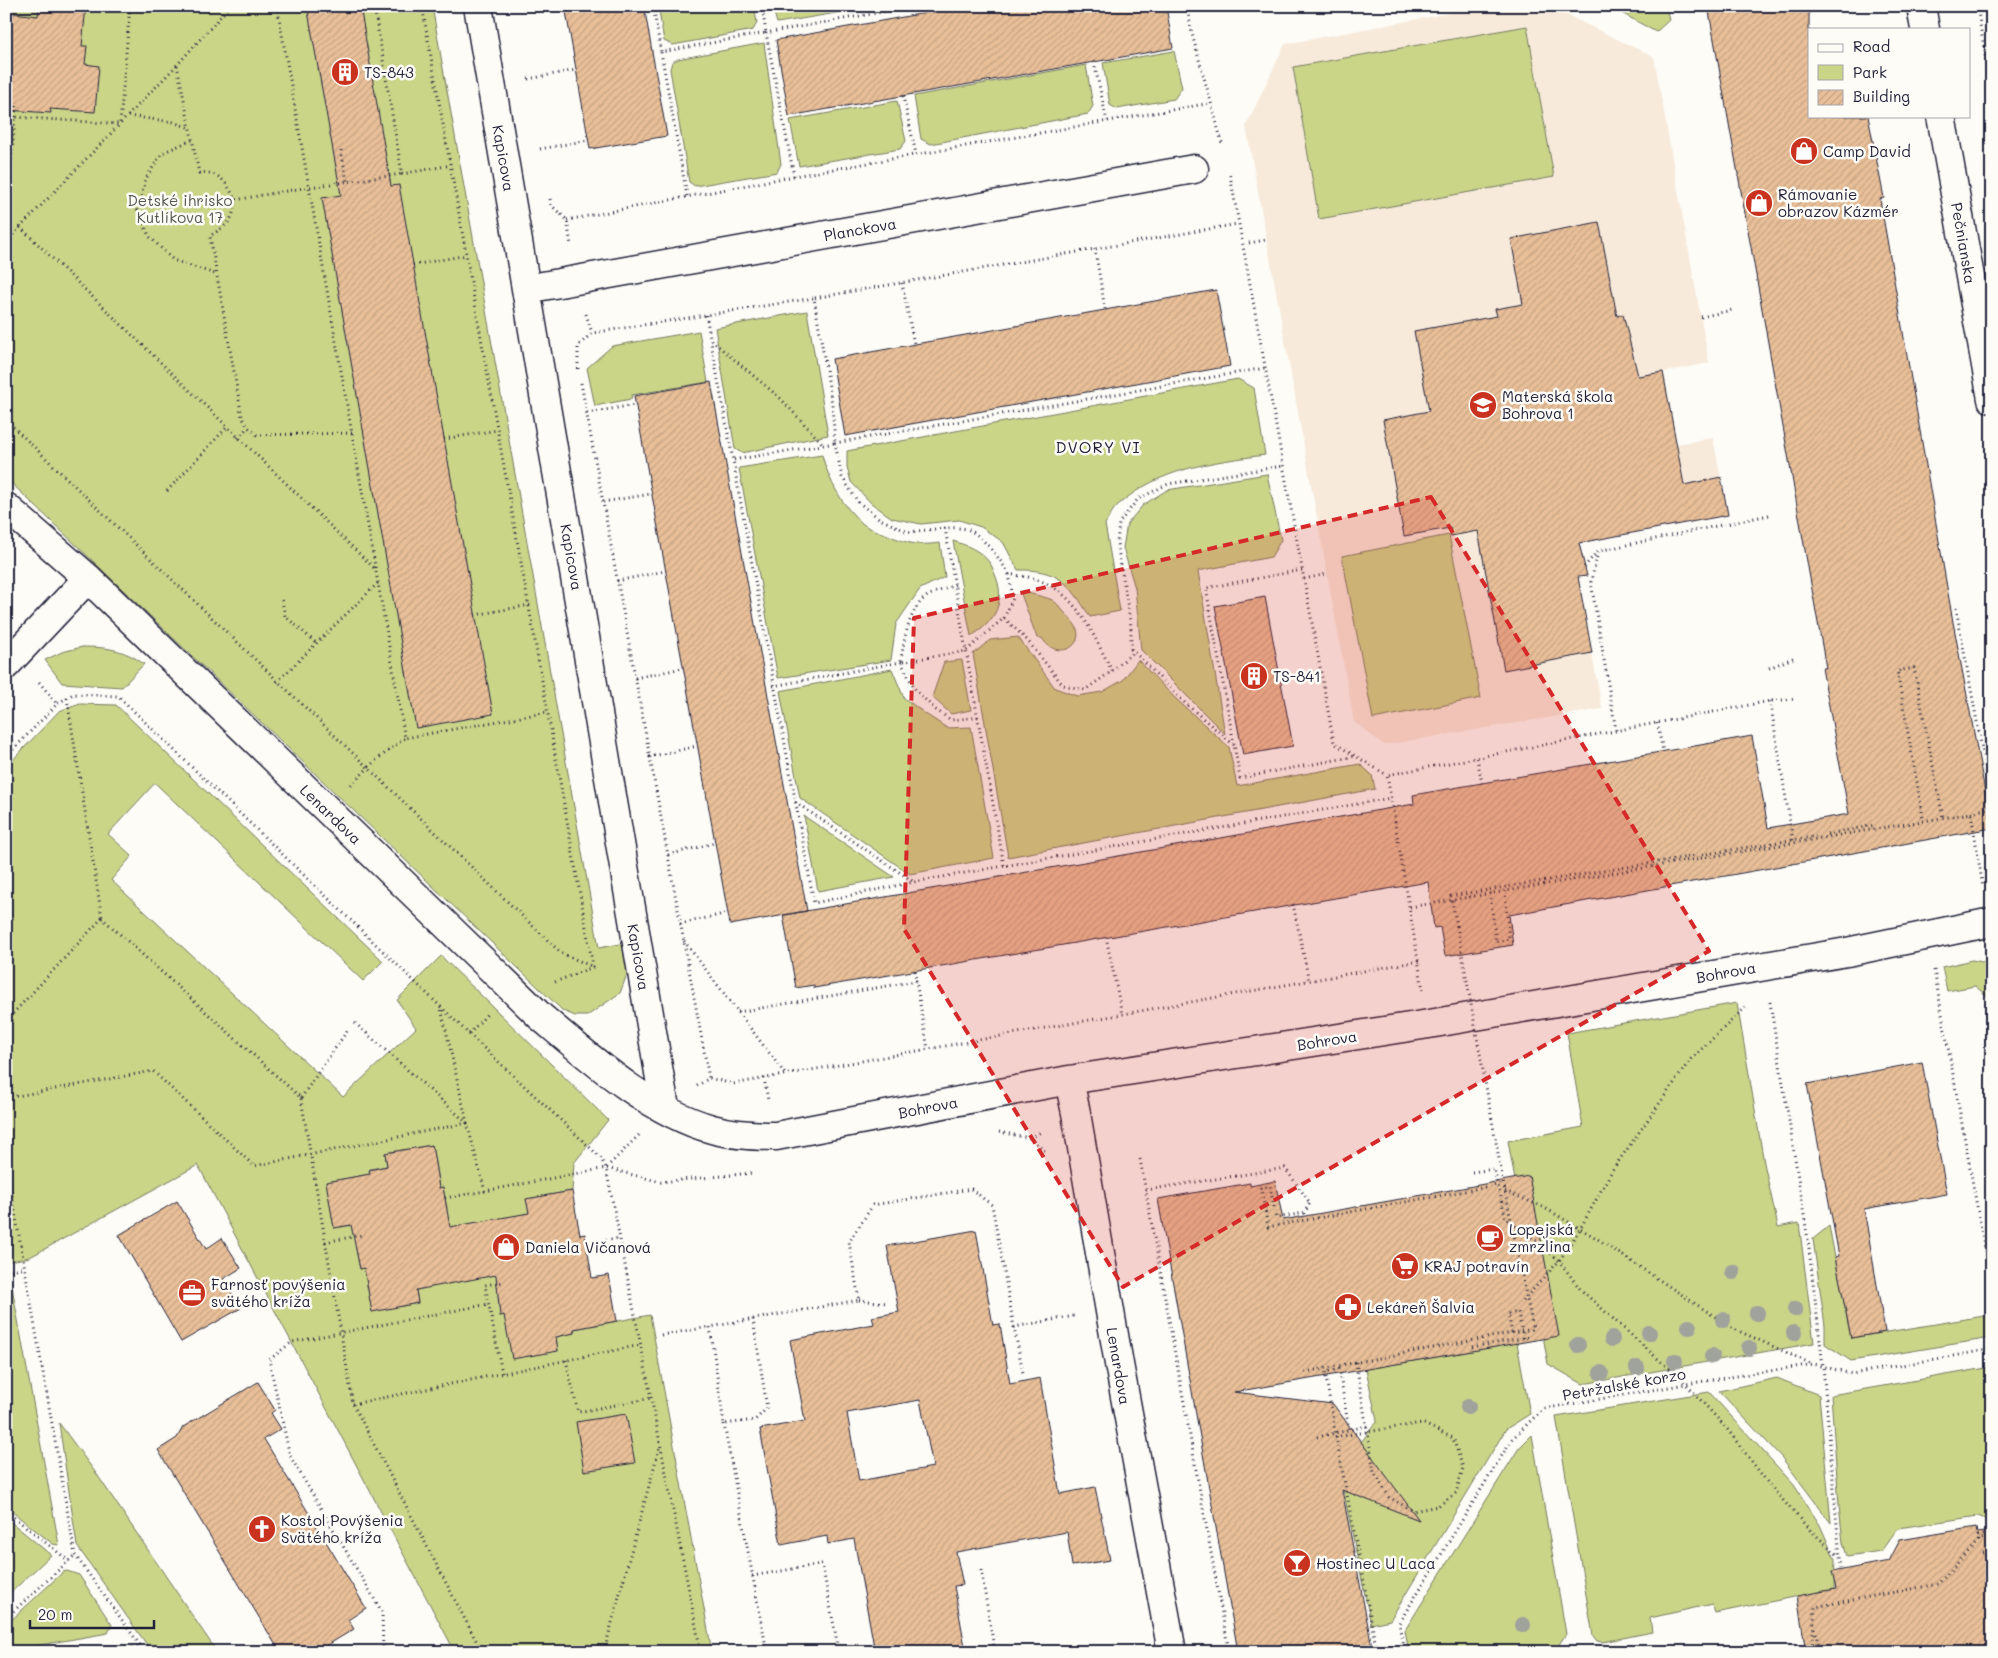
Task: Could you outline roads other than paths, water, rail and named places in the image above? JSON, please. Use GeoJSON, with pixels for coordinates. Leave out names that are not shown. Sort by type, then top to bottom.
{"type":"FeatureCollection","features":[{"type":"Feature","properties":{"kind":"street","name":"Kapicova"},"geometry":{"type":"LineString","coordinates":[[478,6],[665,1108]]}},
{"type":"Feature","properties":{"kind":"street"},"geometry":{"type":"LineString","coordinates":[[1921,6],[1925,28]]}},
{"type":"Feature","properties":{"kind":"street","name":"Pečnianska"},"geometry":{"type":"LineString","coordinates":[[1941,118],[1992,398]]}},
{"type":"Feature","properties":{"kind":"street","name":"Planckova"},"geometry":{"type":"LineString","coordinates":[[526,289],[1194,170]]}},
{"type":"Feature","properties":{"kind":"street","name":"Lenardova"},"geometry":{"type":"LineString","coordinates":[[6,507],[88,578],[541,1017],[598,1065],[632,1089],[665,1108]]}},
{"type":"Feature","properties":{"kind":"street"},"geometry":{"type":"LineString","coordinates":[[6,665],[88,578]]}},
{"type":"Feature","properties":{"kind":"street","name":"Bohrova"},"geometry":{"type":"LineString","coordinates":[[665,1108],[685,1119],[711,1129],[739,1135],[776,1136],[1069,1080],[1429,1024],[1847,952],[1990,922]]}},
{"type":"Feature","properties":{"kind":"street","name":"Lenardova"},"geometry":{"type":"LineString","coordinates":[[1069,1080],[1172,1652]]}},
{"type":"Feature","properties":{"kind":"place","name":"TS-843"},"geometry":{"type":"Point","coordinates":[345,72]}},
{"type":"Feature","properties":{"kind":"place","name":"Camp David"},"geometry":{"type":"Point","coordinates":[1804,151]}},
{"type":"Feature","properties":{"kind":"place","name":"Rámovanie obrazov Kázmér"},"geometry":{"type":"Point","coordinates":[1759,203]}},
{"type":"Feature","properties":{"kind":"place","name":"Materská škola Bohrova 1"},"geometry":{"type":"Point","coordinates":[1483,405]}},
{"type":"Feature","properties":{"kind":"place","name":"TS-841"},"geometry":{"type":"Point","coordinates":[1254,676]}},
{"type":"Feature","properties":{"kind":"place","name":"Lopejská zmrzlina"},"geometry":{"type":"Point","coordinates":[1490,1238]}},
{"type":"Feature","properties":{"kind":"place","name":"Daniela Vičanová"},"geometry":{"type":"Point","coordinates":[506,1247]}},
{"type":"Feature","properties":{"kind":"place","name":"KRAJ potravín"},"geometry":{"type":"Point","coordinates":[1405,1266]}},
{"type":"Feature","properties":{"kind":"place","name":"Farnosť povýšenia svätého kríža"},"geometry":{"type":"Point","coordinates":[192,1293]}},
{"type":"Feature","properties":{"kind":"place","name":"Lekáreň Šalvia"},"geometry":{"type":"Point","coordinates":[1348,1307]}},
{"type":"Feature","properties":{"kind":"place","name":"Kostol Povýšenia Svätého kríža"},"geometry":{"type":"Point","coordinates":[262,1529]}},
{"type":"Feature","properties":{"kind":"place","name":"Hostinec U Laca"},"geometry":{"type":"Point","coordinates":[1297,1563]}},
{"type":"Feature","properties":{"kind":"district","name":"DVORY VI"},"geometry":{"type":"Point","coordinates":[1098,446]}},
{"type":"Feature","properties":{"kind":"park label","name":"Detské ihrisko Kutlíkova 17"},"geometry":{"type":"Point","coordinates":[180,208]}}]}
